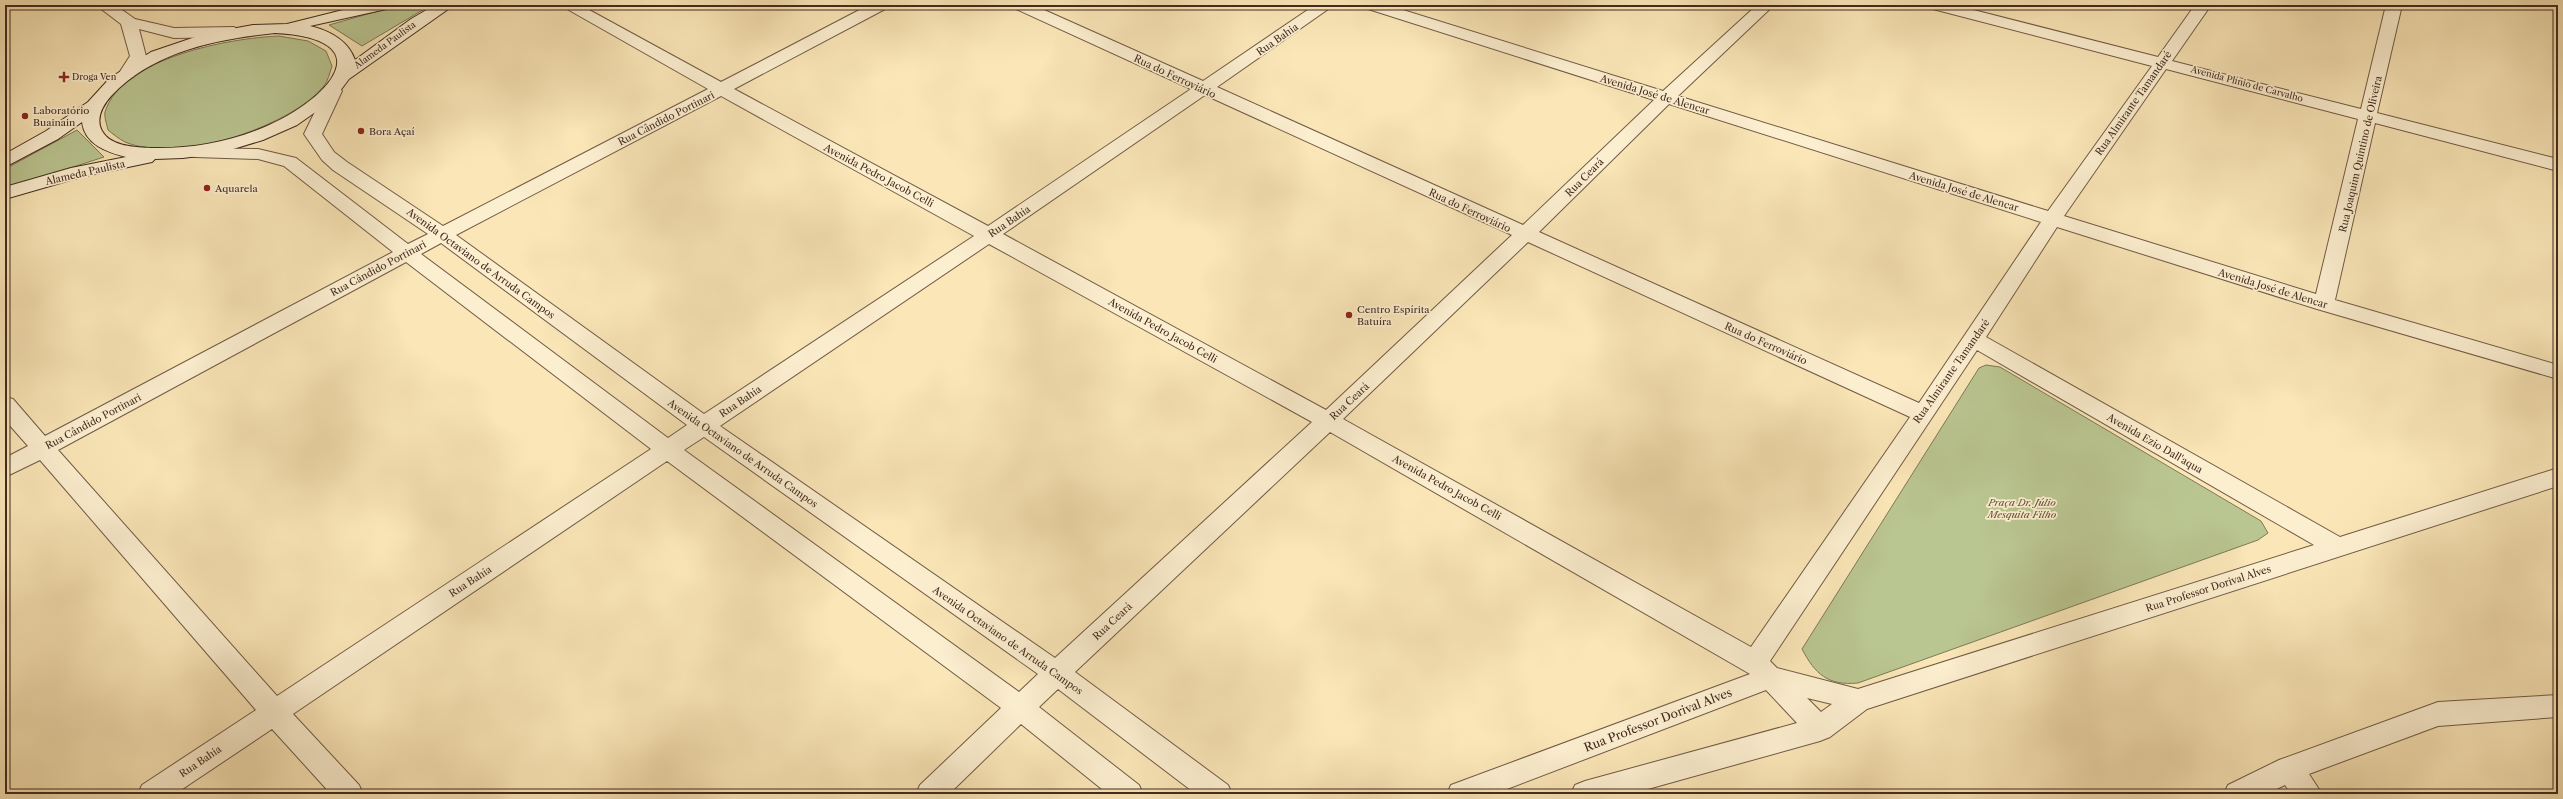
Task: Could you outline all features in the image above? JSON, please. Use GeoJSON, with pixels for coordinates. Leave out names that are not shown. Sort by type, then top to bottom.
{"type":"FeatureCollection","features":[{"type":"Feature","properties":{"kind":"street"},"geometry":{"type":"LineString","coordinates":[[104,5],[129,22],[174,33],[235,32],[275,28],[385,5]]}},
{"type":"Feature","properties":{"kind":"street","name":"Alameda Paulista"},"geometry":{"type":"LineString","coordinates":[[195,152],[228,145],[285,124],[315,107],[339,83],[410,26],[446,5]]}},
{"type":"Feature","properties":{"kind":"street","name":"Avenida Pedro Jacob Celli"},"geometry":{"type":"LineString","coordinates":[[568,5],[720,90],[990,234],[1328,421],[1763,669]]}},
{"type":"Feature","properties":{"kind":"street","name":"Rua Cândido Portinari"},"geometry":{"type":"LineString","coordinates":[[5,468],[442,234],[882,5]]}},
{"type":"Feature","properties":{"kind":"street","name":"Rua do Ferroviário"},"geometry":{"type":"LineString","coordinates":[[1020,5],[1525,235],[1922,413]]}},
{"type":"Feature","properties":{"kind":"street","name":"Rua Bahia"},"geometry":{"type":"LineString","coordinates":[[152,794],[990,234],[1326,5]]}},
{"type":"Feature","properties":{"kind":"street","name":"Avenida José de Alencar"},"geometry":{"type":"LineString","coordinates":[[1371,5],[2324,304],[2558,372]]}},
{"type":"Feature","properties":{"kind":"street","name":"Rua Ceará"},"geometry":{"type":"LineString","coordinates":[[930,794],[1056,673],[1328,421],[1525,235],[1665,97],[1766,5]]}},
{"type":"Feature","properties":{"kind":"street","name":"Avenida Plínio de Carvalho"},"geometry":{"type":"LineString","coordinates":[[1935,5],[2162,62],[2558,165]]}},
{"type":"Feature","properties":{"kind":"street","name":"Rua Almirante Tamandaré"},"geometry":{"type":"LineString","coordinates":[[1763,669],[1922,413],[1974,339],[2052,219],[2203,5]]}},
{"type":"Feature","properties":{"kind":"street","name":"Rua Joaquim Quintino de Oliveira"},"geometry":{"type":"LineString","coordinates":[[2324,304],[2394,5]]}},
{"type":"Feature","properties":{"kind":"street"},"geometry":{"type":"LineString","coordinates":[[127,73],[138,56],[129,22]]}},
{"type":"Feature","properties":{"kind":"street"},"geometry":{"type":"LineString","coordinates":[[275,28],[304,30],[326,36],[341,46],[347,59],[339,83]]}},
{"type":"Feature","properties":{"kind":"street"},"geometry":{"type":"LineString","coordinates":[[5,162],[52,135],[94,106],[107,89],[127,73],[196,41],[235,32]]}},
{"type":"Feature","properties":{"kind":"street","name":"Avenida Octaviano de Arruda Campos"},"geometry":{"type":"LineString","coordinates":[[339,83],[313,134],[328,156],[442,234],[703,426],[1056,673],[1218,794]]}},
{"type":"Feature","properties":{"kind":"street"},"geometry":{"type":"LineString","coordinates":[[94,106],[90,122],[96,136],[111,146],[135,153],[165,154],[195,152],[258,154],[290,162],[316,180],[407,253],[668,450],[1020,707],[1129,794]]}},
{"type":"Feature","properties":{"kind":"street","name":"Alameda Paulista"},"geometry":{"type":"LineString","coordinates":[[5,193],[78,172],[165,154]]}},
{"type":"Feature","properties":{"kind":"street","name":"Avenida Ezio Dall'aqua"},"geometry":{"type":"LineString","coordinates":[[1974,339],[2337,547]]}},
{"type":"Feature","properties":{"kind":"street"},"geometry":{"type":"LineString","coordinates":[[5,405],[273,712],[348,794]]}},
{"type":"Feature","properties":{"kind":"street","name":"Rua Professor Dorival Alves"},"geometry":{"type":"LineString","coordinates":[[1585,794],[1820,728],[1858,700],[2558,477]]}},
{"type":"Feature","properties":{"kind":"street"},"geometry":{"type":"LineString","coordinates":[[1763,669],[1858,700]]}},
{"type":"Feature","properties":{"kind":"street"},"geometry":{"type":"LineString","coordinates":[[1763,669],[1820,728]]}},
{"type":"Feature","properties":{"kind":"street","name":"Rua Professor Dorival Alves"},"geometry":{"type":"LineString","coordinates":[[1461,794],[1763,669]]}},
{"type":"Feature","properties":{"kind":"street"},"geometry":{"type":"LineString","coordinates":[[2238,794],[2289,769],[2438,714],[2558,706]]}},
{"type":"Feature","properties":{"kind":"street"},"geometry":{"type":"LineString","coordinates":[[2289,769],[2308,794]]}},
{"type":"Feature","properties":{"kind":"green space"},"geometry":{"type":"Polygon","coordinates":[[[399,5],[431,5],[362,46],[329,25],[399,5]]]}},
{"type":"Feature","properties":{"kind":"green space"},"geometry":{"type":"Polygon","coordinates":[[[279,36],[308,41],[326,51],[332,66],[324,86],[308,101],[285,116],[259,128],[231,138],[202,145],[173,148],[147,148],[125,142],[108,130],[105,112],[115,93],[133,77],[155,64],[180,54],[207,46],[234,41],[279,36]]]}},
{"type":"Feature","properties":{"kind":"green space"},"geometry":{"type":"Polygon","coordinates":[[[77,130],[104,157],[5,189],[5,169],[77,130]]]}},
{"type":"Feature","properties":{"kind":"green space","name":"Praça Dr. Júlio Mesquita Filho"},"geometry":{"type":"Polygon","coordinates":[[[1986,365],[2000,367],[2261,521],[2268,533],[2258,540],[1858,683],[1838,682],[1831,680],[1818,672],[1802,649],[1979,368],[1986,365]]]}},
{"type":"Feature","properties":{"kind":"place","name":"Droga Ven"},"geometry":{"type":"Point","coordinates":[64,77]}},
{"type":"Feature","properties":{"kind":"place","name":"Laboratório Buainain"},"geometry":{"type":"Point","coordinates":[25,116]}},
{"type":"Feature","properties":{"kind":"place","name":"Bora Açaí"},"geometry":{"type":"Point","coordinates":[361,131]}},
{"type":"Feature","properties":{"kind":"place","name":"Aquarela"},"geometry":{"type":"Point","coordinates":[207,188]}},
{"type":"Feature","properties":{"kind":"place","name":"Centro Espírita Batuíra"},"geometry":{"type":"Point","coordinates":[1349,315]}}]}
